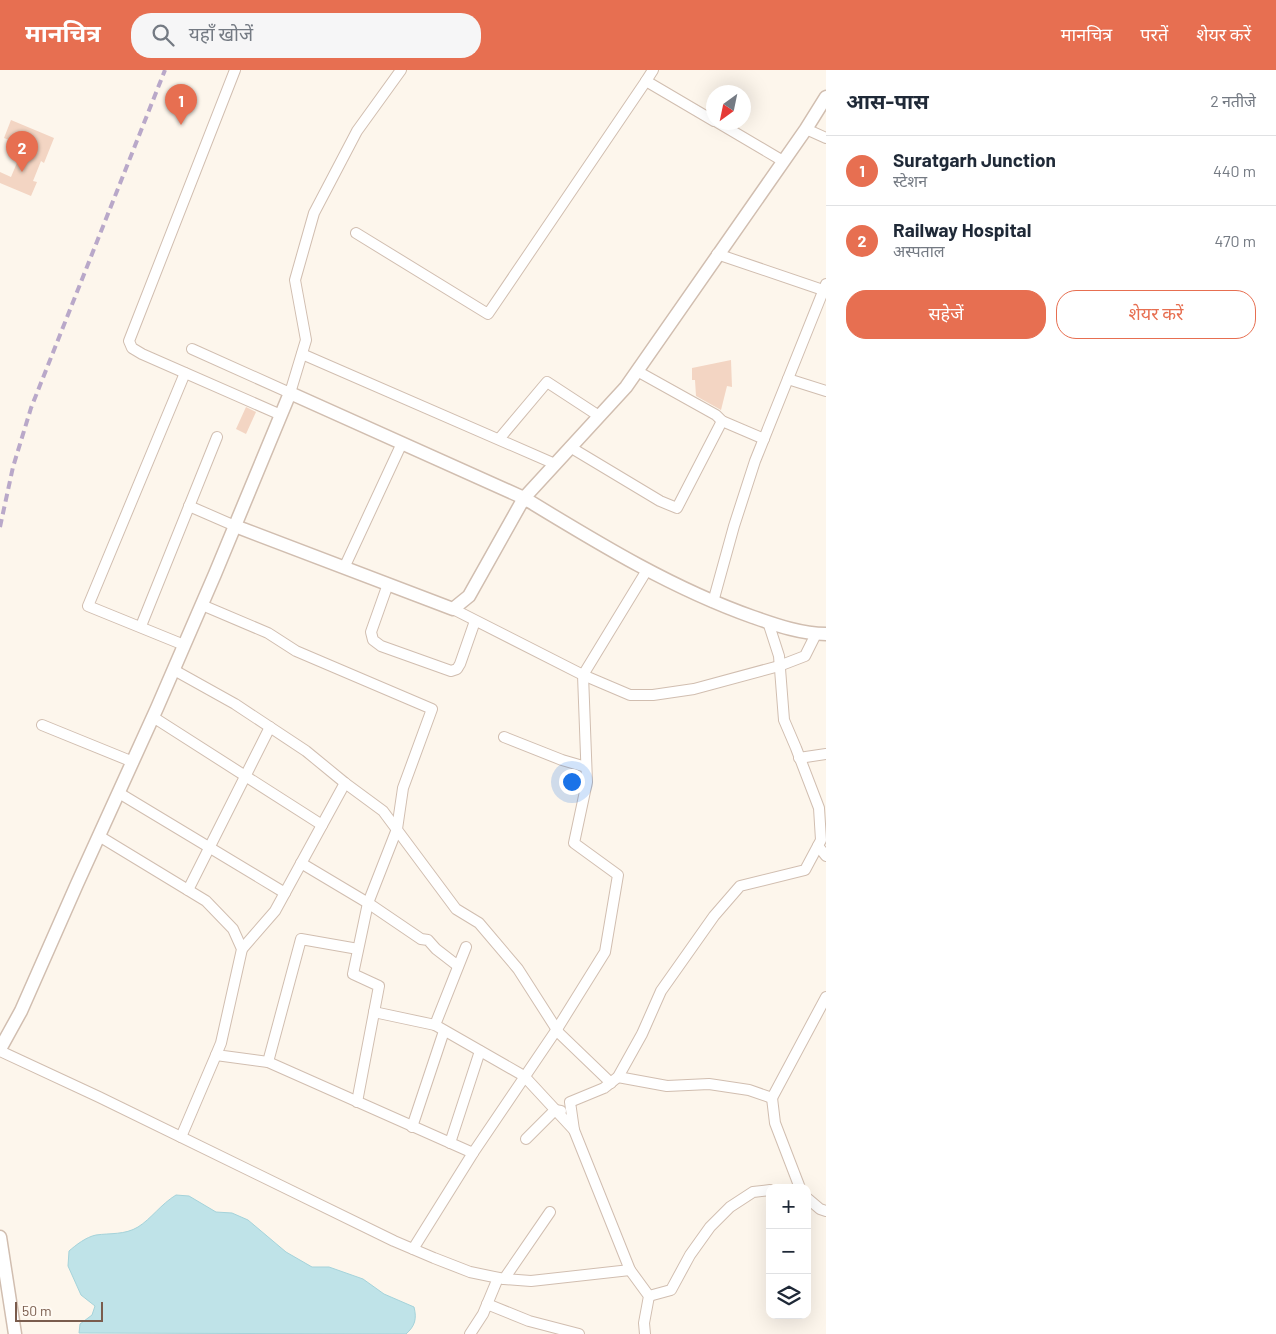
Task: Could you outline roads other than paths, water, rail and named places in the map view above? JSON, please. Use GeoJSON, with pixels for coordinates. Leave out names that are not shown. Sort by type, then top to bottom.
{"type":"FeatureCollection","features":[{"type":"Feature","properties":{"kind":"street"},"geometry":{"type":"LineString","coordinates":[[234,70],[129,341],[132,348],[281,415]]}},
{"type":"Feature","properties":{"kind":"street"},"geometry":{"type":"LineString","coordinates":[[400,70],[357,131],[314,213],[295,280],[306,340],[290,394],[174,670],[21,1011],[0,1050],[412,1249],[470,1272],[501,1279],[531,1282],[630,1270]]}},
{"type":"Feature","properties":{"kind":"street"},"geometry":{"type":"LineString","coordinates":[[356,233],[488,314],[653,70]]}},
{"type":"Feature","properties":{"kind":"street"},"geometry":{"type":"LineString","coordinates":[[646,81],[706,115]]}},
{"type":"Feature","properties":{"kind":"street"},"geometry":{"type":"LineString","coordinates":[[453,609],[469,596],[524,498],[626,387],[806,129],[826,97]]}},
{"type":"Feature","properties":{"kind":"street"},"geometry":{"type":"LineString","coordinates":[[806,129],[826,138]]}},
{"type":"Feature","properties":{"kind":"street"},"geometry":{"type":"LineString","coordinates":[[731,130],[783,161]]}},
{"type":"Feature","properties":{"kind":"street"},"geometry":{"type":"LineString","coordinates":[[713,602],[734,526],[764,439],[825,289],[717,254]]}},
{"type":"Feature","properties":{"kind":"street"},"geometry":{"type":"LineString","coordinates":[[189,506],[235,526],[453,609],[583,675],[630,695],[653,695],[694,689],[779,666],[805,656],[821,634],[768,622],[690,592],[613,552],[524,498],[192,349]]}},
{"type":"Feature","properties":{"kind":"street"},"geometry":{"type":"LineString","coordinates":[[302,354],[555,464]]}},
{"type":"Feature","properties":{"kind":"street"},"geometry":{"type":"LineString","coordinates":[[637,371],[716,415],[722,421],[764,439]]}},
{"type":"Feature","properties":{"kind":"street"},"geometry":{"type":"LineString","coordinates":[[184,373],[88,606],[184,645]]}},
{"type":"Feature","properties":{"kind":"street"},"geometry":{"type":"LineString","coordinates":[[788,379],[826,391]]}},
{"type":"Feature","properties":{"kind":"street"},"geometry":{"type":"LineString","coordinates":[[498,439],[547,382],[599,416]]}},
{"type":"Feature","properties":{"kind":"street"},"geometry":{"type":"LineString","coordinates":[[570,447],[660,501],[677,508],[722,421]]}},
{"type":"Feature","properties":{"kind":"street"},"geometry":{"type":"LineString","coordinates":[[141,626],[217,436]]}},
{"type":"Feature","properties":{"kind":"street"},"geometry":{"type":"LineString","coordinates":[[344,568],[402,444]]}},
{"type":"Feature","properties":{"kind":"street"},"geometry":{"type":"LineString","coordinates":[[412,1249],[473,1153],[557,1029],[605,952],[618,875],[574,843],[587,782],[583,675],[647,570]]}},
{"type":"Feature","properties":{"kind":"street"},"geometry":{"type":"LineString","coordinates":[[388,584],[371,632],[373,640],[381,646],[451,671],[457,669],[460,664],[476,620]]}},
{"type":"Feature","properties":{"kind":"street"},"geometry":{"type":"LineString","coordinates":[[202,605],[268,633],[296,651],[432,709],[403,788],[397,829],[368,903],[353,974],[379,986],[357,1102]]}},
{"type":"Feature","properties":{"kind":"street"},"geometry":{"type":"LineString","coordinates":[[645,1334],[644,1323],[649,1296],[630,1270],[574,1130],[570,1102],[604,1088],[614,1080],[642,1034],[661,991],[714,916],[740,886],[805,870],[821,840],[819,808],[784,720],[779,656],[768,622]]}},
{"type":"Feature","properties":{"kind":"street"},"geometry":{"type":"LineString","coordinates":[[174,670],[235,704],[306,751],[383,811],[456,908],[479,923],[518,969],[557,1029],[614,1080],[667,1086],[709,1084],[749,1090],[772,1098]]}},
{"type":"Feature","properties":{"kind":"street"},"geometry":{"type":"LineString","coordinates":[[153,717],[322,825]]}},
{"type":"Feature","properties":{"kind":"street"},"geometry":{"type":"LineString","coordinates":[[42,725],[133,762]]}},
{"type":"Feature","properties":{"kind":"street"},"geometry":{"type":"LineString","coordinates":[[188,890],[270,727]]}},
{"type":"Feature","properties":{"kind":"street"},"geometry":{"type":"LineString","coordinates":[[504,737],[586,768]]}},
{"type":"Feature","properties":{"kind":"street"},"geometry":{"type":"LineString","coordinates":[[800,758],[826,754]]}},
{"type":"Feature","properties":{"kind":"street"},"geometry":{"type":"LineString","coordinates":[[181,1137],[221,1043],[242,949],[275,911],[345,783]]}},
{"type":"Feature","properties":{"kind":"street"},"geometry":{"type":"LineString","coordinates":[[118,793],[285,893]]}},
{"type":"Feature","properties":{"kind":"street"},"geometry":{"type":"LineString","coordinates":[[99,836],[206,902],[233,929],[242,949]]}},
{"type":"Feature","properties":{"kind":"street"},"geometry":{"type":"LineString","coordinates":[[818,846],[826,856]]}},
{"type":"Feature","properties":{"kind":"street"},"geometry":{"type":"LineString","coordinates":[[301,863],[368,903],[421,939],[428,940],[436,949],[458,966]]}},
{"type":"Feature","properties":{"kind":"street"},"geometry":{"type":"LineString","coordinates":[[268,1062],[301,939],[358,949]]}},
{"type":"Feature","properties":{"kind":"street"},"geometry":{"type":"LineString","coordinates":[[412,1127],[458,966],[466,947]]}},
{"type":"Feature","properties":{"kind":"street"},"geometry":{"type":"LineString","coordinates":[[798,1184],[775,1123],[772,1098],[826,997]]}},
{"type":"Feature","properties":{"kind":"street"},"geometry":{"type":"LineString","coordinates":[[374,1012],[440,1028],[524,1076],[574,1130]]}},
{"type":"Feature","properties":{"kind":"street"},"geometry":{"type":"LineString","coordinates":[[450,1143],[480,1051]]}},
{"type":"Feature","properties":{"kind":"street"},"geometry":{"type":"LineString","coordinates":[[216,1056],[268,1062],[473,1153]]}},
{"type":"Feature","properties":{"kind":"street"},"geometry":{"type":"LineString","coordinates":[[555,1110],[572,1112]]}},
{"type":"Feature","properties":{"kind":"street"},"geometry":{"type":"LineString","coordinates":[[526,1139],[555,1110]]}},
{"type":"Feature","properties":{"kind":"street"},"geometry":{"type":"LineString","coordinates":[[649,1296],[671,1290],[690,1255],[710,1227],[730,1206],[753,1192],[766,1190]]}},
{"type":"Feature","properties":{"kind":"street"},"geometry":{"type":"LineString","coordinates":[[811,1201],[820,1209],[826,1211]]}},
{"type":"Feature","properties":{"kind":"street"},"geometry":{"type":"LineString","coordinates":[[470,1334],[483,1314],[501,1279],[550,1212]]}},
{"type":"Feature","properties":{"kind":"street"},"geometry":{"type":"LineString","coordinates":[[0,1237],[15,1334]]}},
{"type":"Feature","properties":{"kind":"street"},"geometry":{"type":"LineString","coordinates":[[487,1304],[529,1320],[579,1334]]}},
{"type":"Feature","properties":{"kind":"water"},"geometry":{"type":"Polygon","coordinates":[[[176,1195],[189,1196],[216,1212],[232,1213],[248,1220],[286,1252],[312,1267],[329,1267],[363,1279],[384,1294],[414,1307],[415,1319],[413,1325],[406,1334],[79,1333],[80,1324],[92,1315],[95,1306],[81,1295],[68,1266],[69,1251],[92,1236],[123,1233],[133,1230],[176,1195]]]}},
{"type":"Feature","properties":{"kind":"railway"},"geometry":{"type":"LineString","coordinates":[[0,527],[13,467],[31,408],[165,70]]}},
{"type":"Feature","properties":{"kind":"place","name":"Suratgarh Junction"},"geometry":{"type":"Point","coordinates":[181,125]}},
{"type":"Feature","properties":{"kind":"place","name":"Railway Hospital"},"geometry":{"type":"Point","coordinates":[22,172]}}]}
